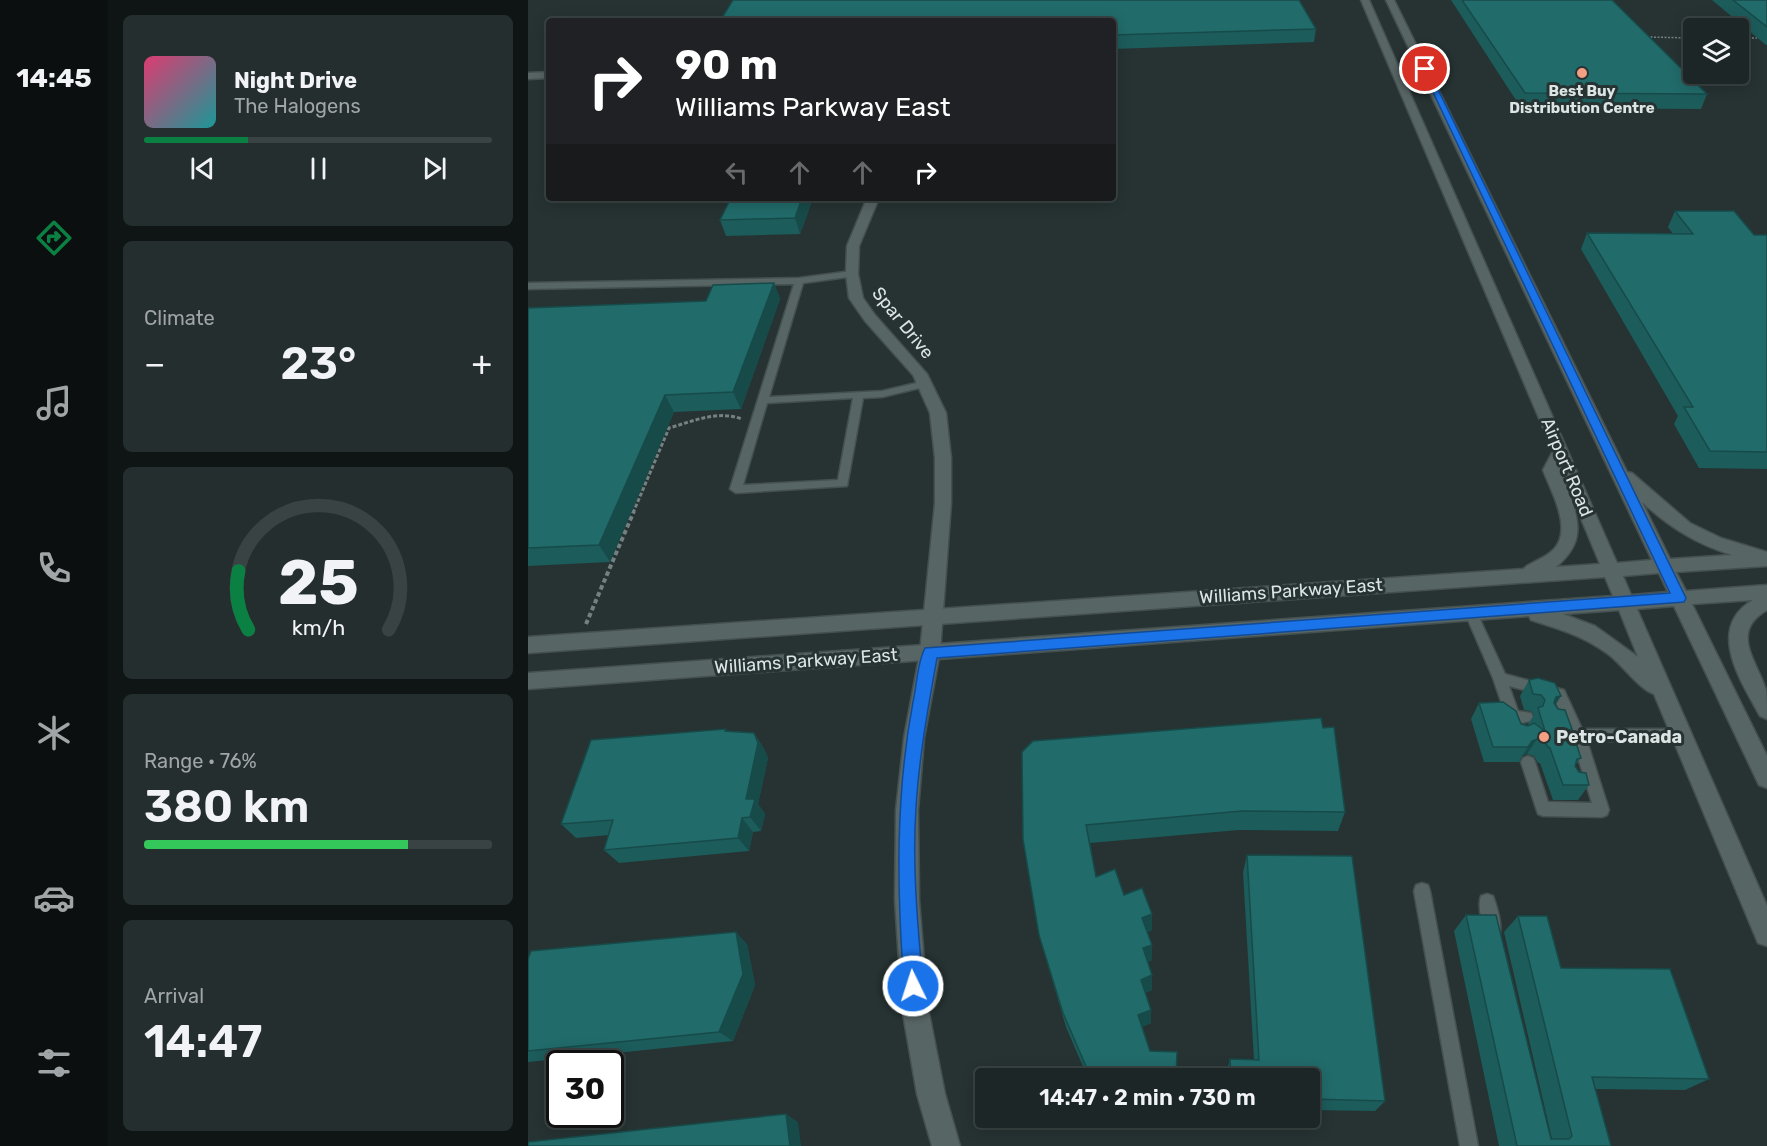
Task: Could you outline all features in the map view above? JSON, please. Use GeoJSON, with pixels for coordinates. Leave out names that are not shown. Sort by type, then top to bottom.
{"type":"FeatureCollection","features":[{"type":"Feature","properties":{"kind":"main road","name":"Airport Road"},"geometry":{"type":"LineString","coordinates":[[1365,0],[1458,208],[1767,934]]}},
{"type":"Feature","properties":{"kind":"main road"},"geometry":{"type":"LineString","coordinates":[[1390,0],[1767,778]]}},
{"type":"Feature","properties":{"kind":"main road"},"geometry":{"type":"LineString","coordinates":[[528,76],[546,75]]}},
{"type":"Feature","properties":{"kind":"main road","name":"Spar Drive"},"geometry":{"type":"LineString","coordinates":[[872,201],[853,246],[852,274],[856,298],[870,318],[920,374],[938,413],[944,458],[943,503],[930,652],[914,738],[907,810],[906,900],[915,1008],[931,1094],[946,1146]]}},
{"type":"Feature","properties":{"kind":"main road"},"geometry":{"type":"LineString","coordinates":[[1521,575],[1550,562],[1568,541],[1571,523],[1551,470],[1560,452]]}},
{"type":"Feature","properties":{"kind":"main road"},"geometry":{"type":"LineString","coordinates":[[1616,467],[1686,530],[1714,544],[1767,557]]}},
{"type":"Feature","properties":{"kind":"main road","name":"Williams Parkway East"},"geometry":{"type":"LineString","coordinates":[[528,645],[1767,557]]}},
{"type":"Feature","properties":{"kind":"main road","name":"Williams Parkway East"},"geometry":{"type":"LineString","coordinates":[[528,681],[1767,592]]}},
{"type":"Feature","properties":{"kind":"main road"},"geometry":{"type":"LineString","coordinates":[[1767,601],[1759,604],[1743,620],[1737,642],[1742,659],[1767,710]]}},
{"type":"Feature","properties":{"kind":"main road"},"geometry":{"type":"LineString","coordinates":[[1510,610],[1554,617],[1589,630],[1615,646],[1635,664],[1665,698]]}},
{"type":"Feature","properties":{"kind":"lane"},"geometry":{"type":"LineString","coordinates":[[528,286],[799,280],[852,274]]}},
{"type":"Feature","properties":{"kind":"lane"},"geometry":{"type":"LineString","coordinates":[[799,280],[736,489],[843,483],[859,395]]}},
{"type":"Feature","properties":{"kind":"lane"},"geometry":{"type":"LineString","coordinates":[[764,400],[882,394],[925,384]]}},
{"type":"Feature","properties":{"kind":"lane"},"geometry":{"type":"LineString","coordinates":[[1471,613],[1520,717],[1518,733]]}},
{"type":"Feature","properties":{"kind":"lane"},"geometry":{"type":"LineString","coordinates":[[1500,678],[1559,694],[1578,735],[1602,810],[1543,809],[1539,778],[1528,762]]}},
{"type":"Feature","properties":{"kind":"lane"},"geometry":{"type":"LineString","coordinates":[[1553,718],[1571,719]]}},
{"type":"Feature","properties":{"kind":"lane"},"geometry":{"type":"LineString","coordinates":[[1578,735],[1681,735]]}},
{"type":"Feature","properties":{"kind":"lane"},"geometry":{"type":"LineString","coordinates":[[1563,751],[1584,752]]}},
{"type":"Feature","properties":{"kind":"lane"},"geometry":{"type":"LineString","coordinates":[[1573,780],[1593,781]]}},
{"type":"Feature","properties":{"kind":"lane"},"geometry":{"type":"LineString","coordinates":[[1422,891],[1468,1146]]}},
{"type":"Feature","properties":{"kind":"lane"},"geometry":{"type":"LineString","coordinates":[[1487,902],[1497,948]]}},
{"type":"Feature","properties":{"kind":"path"},"geometry":{"type":"LineString","coordinates":[[1642,37],[1683,38]]}},
{"type":"Feature","properties":{"kind":"path"},"geometry":{"type":"LineString","coordinates":[[1749,38],[1757,38]]}},
{"type":"Feature","properties":{"kind":"path"},"geometry":{"type":"LineString","coordinates":[[579,642],[669,428],[719,414],[729,414],[739,419],[758,418]]}},
{"type":"Feature","properties":{"kind":"building"},"geometry":{"type":"Polygon","coordinates":[[[733,0],[1299,0],[1316,29],[1116,35],[1116,18],[722,18],[733,0]]]}},
{"type":"Feature","properties":{"kind":"building","name":"Best Buy Distribution Centre"},"geometry":{"type":"Polygon","coordinates":[[[1462,0],[1612,0],[1683,70],[1683,84],[1697,84],[1707,94],[1525,93],[1462,0]]]}},
{"type":"Feature","properties":{"kind":"building"},"geometry":{"type":"Polygon","coordinates":[[[1733,0],[1767,0],[1767,27],[1733,0]]]}},
{"type":"Feature","properties":{"kind":"building"},"geometry":{"type":"Polygon","coordinates":[[[730,201],[801,201],[795,218],[720,220],[730,201]]]}},
{"type":"Feature","properties":{"kind":"building"},"geometry":{"type":"Polygon","coordinates":[[[1675,211],[1734,211],[1754,235],[1767,235],[1767,452],[1710,451],[1684,407],[1693,407],[1587,233],[1693,234],[1675,211]]]}},
{"type":"Feature","properties":{"kind":"building"},"geometry":{"type":"Polygon","coordinates":[[[774,283],[733,392],[665,395],[599,545],[528,548],[528,308],[706,301],[713,285],[774,283]]]}},
{"type":"Feature","properties":{"kind":"building"},"geometry":{"type":"Polygon","coordinates":[[[1538,678],[1555,683],[1561,696],[1556,697],[1554,703],[1558,709],[1565,710],[1572,729],[1566,731],[1564,737],[1568,742],[1576,743],[1581,758],[1577,759],[1575,766],[1579,772],[1586,773],[1589,785],[1563,785],[1550,748],[1544,741],[1537,739],[1532,741],[1528,747],[1493,747],[1479,703],[1503,702],[1516,711],[1521,724],[1528,726],[1534,723],[1545,731],[1538,708],[1543,706],[1545,700],[1541,695],[1533,694],[1529,680],[1538,678]]]}},
{"type":"Feature","properties":{"kind":"building"},"geometry":{"type":"Polygon","coordinates":[[[1321,718],[1323,728],[1334,727],[1345,812],[1242,811],[1086,825],[1096,877],[1115,869],[1124,895],[1142,888],[1152,914],[1142,918],[1152,945],[1143,948],[1152,975],[1141,980],[1151,1010],[1138,1015],[1150,1051],[1177,1052],[1176,1068],[1087,1068],[1063,1013],[1039,935],[1023,839],[1022,752],[1033,741],[1321,718]]]}},
{"type":"Feature","properties":{"kind":"building"},"geometry":{"type":"Polygon","coordinates":[[[726,729],[725,731],[754,733],[758,743],[746,799],[755,799],[750,817],[742,818],[738,838],[604,850],[613,820],[561,824],[591,740],[726,729]]]}},
{"type":"Feature","properties":{"kind":"building"},"geometry":{"type":"Polygon","coordinates":[[[1247,855],[1352,856],[1385,1101],[1320,1099],[1320,1068],[1230,1068],[1230,1059],[1259,1060],[1247,855]]]}},
{"type":"Feature","properties":{"kind":"building"},"geometry":{"type":"Polygon","coordinates":[[[1466,915],[1496,915],[1551,1139],[1569,1139],[1572,1136],[1518,916],[1547,916],[1561,968],[1670,969],[1709,1079],[1592,1077],[1611,1146],[1517,1146],[1466,915]]]}},
{"type":"Feature","properties":{"kind":"building"},"geometry":{"type":"Polygon","coordinates":[[[736,932],[743,974],[719,1032],[528,1051],[528,959],[531,951],[736,932]]]}},
{"type":"Feature","properties":{"kind":"building"},"geometry":{"type":"Polygon","coordinates":[[[786,1114],[790,1146],[528,1146],[528,1142],[786,1114]]]}},
{"type":"Feature","properties":{"kind":"place","name":"Best Buy Distribution Centre"},"geometry":{"type":"Point","coordinates":[1582,73]}},
{"type":"Feature","properties":{"kind":"place","name":"Petro-Canada"},"geometry":{"type":"Point","coordinates":[1544,737]}},
{"type":"Feature","properties":{"kind":"route"},"geometry":{"type":"LineString","coordinates":[[913,986],[906,900],[907,810],[914,738],[930,652],[1679,598],[1425,69]]}}]}
